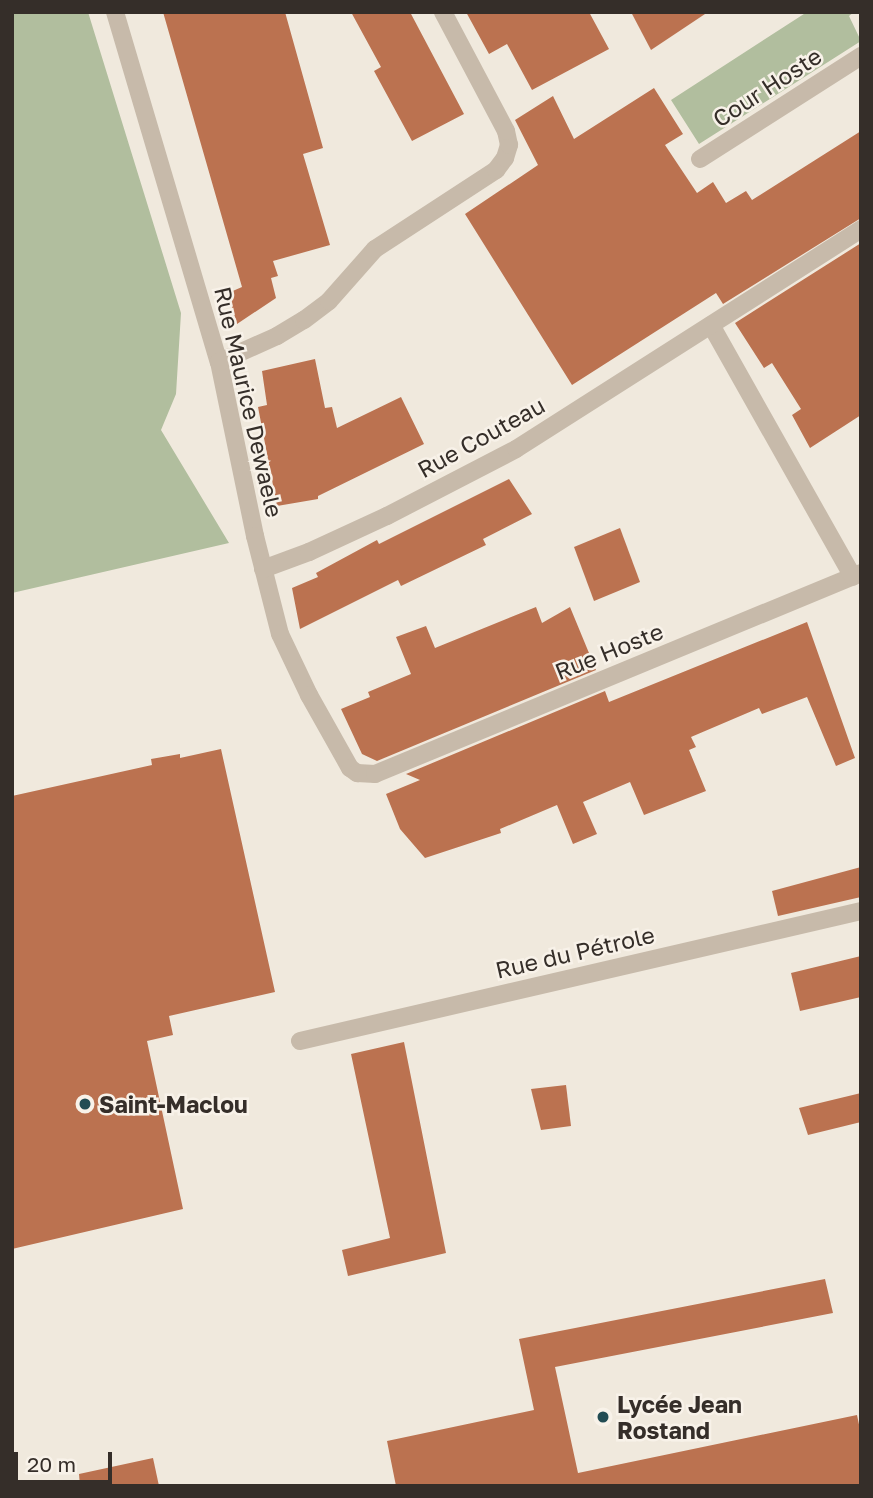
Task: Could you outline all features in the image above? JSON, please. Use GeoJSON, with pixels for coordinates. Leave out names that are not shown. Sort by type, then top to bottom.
{"type":"FeatureCollection","features":[{"type":"Feature","properties":{"kind":"street","name":"Rue Maurice Dewaele"},"geometry":{"type":"LineString","coordinates":[[115,12],[219,362],[263,569],[280,634],[309,695],[350,768],[357,773],[375,774]]}},
{"type":"Feature","properties":{"kind":"street"},"geometry":{"type":"LineString","coordinates":[[219,362],[277,336],[304,320],[330,301],[375,249],[496,170],[505,158],[509,145],[506,131],[443,12]]}},
{"type":"Feature","properties":{"kind":"street","name":"Cour Hoste"},"geometry":{"type":"LineString","coordinates":[[700,159],[861,57]]}},
{"type":"Feature","properties":{"kind":"street","name":"Rue Couteau"},"geometry":{"type":"LineString","coordinates":[[263,569],[309,552],[387,516],[496,460],[861,229]]}},
{"type":"Feature","properties":{"kind":"street"},"geometry":{"type":"LineString","coordinates":[[711,325],[857,575]]}},
{"type":"Feature","properties":{"kind":"street","name":"Rue Hoste"},"geometry":{"type":"LineString","coordinates":[[375,774],[857,575]]}},
{"type":"Feature","properties":{"kind":"street","name":"Rue du Pétrole"},"geometry":{"type":"LineString","coordinates":[[300,1041],[861,911]]}},
{"type":"Feature","properties":{"kind":"green space"},"geometry":{"type":"Polygon","coordinates":[[[12,12],[88,12],[181,313],[176,394],[161,430],[229,543],[12,593],[12,12]]]}},
{"type":"Feature","properties":{"kind":"green space"},"geometry":{"type":"Polygon","coordinates":[[[807,12],[854,12],[849,16],[861,41],[699,144],[671,100],[807,12]]]}},
{"type":"Feature","properties":{"kind":"building"},"geometry":{"type":"Polygon","coordinates":[[[163,12],[285,12],[323,148],[303,154],[330,245],[273,261],[278,276],[271,278],[276,298],[237,324],[228,293],[242,287],[163,12]]]}},
{"type":"Feature","properties":{"kind":"building"},"geometry":{"type":"Polygon","coordinates":[[[351,12],[410,12],[464,114],[412,141],[374,71],[381,67],[351,12]]]}},
{"type":"Feature","properties":{"kind":"building"},"geometry":{"type":"Polygon","coordinates":[[[466,12],[589,12],[609,49],[532,90],[507,44],[489,54],[466,12]]]}},
{"type":"Feature","properties":{"kind":"building"},"geometry":{"type":"Polygon","coordinates":[[[631,12],[708,12],[651,50],[631,12]]]}},
{"type":"Feature","properties":{"kind":"building"},"geometry":{"type":"Polygon","coordinates":[[[654,88],[683,134],[665,145],[697,193],[713,182],[726,203],[746,191],[752,200],[861,131],[861,218],[723,304],[716,293],[572,385],[465,214],[538,165],[515,120],[553,96],[574,139],[654,88]]]}},
{"type":"Feature","properties":{"kind":"building"},"geometry":{"type":"Polygon","coordinates":[[[861,243],[861,415],[810,448],[792,415],[801,409],[772,363],[764,368],[735,323],[861,243]]]}},
{"type":"Feature","properties":{"kind":"building"},"geometry":{"type":"Polygon","coordinates":[[[315,359],[325,408],[332,407],[337,428],[401,397],[424,444],[318,496],[318,499],[277,506],[258,407],[267,405],[262,371],[315,359]]]}},
{"type":"Feature","properties":{"kind":"building"},"geometry":{"type":"Polygon","coordinates":[[[509,479],[532,514],[483,539],[486,545],[401,586],[398,580],[300,629],[292,588],[318,577],[316,573],[377,540],[379,544],[509,479]]]}},
{"type":"Feature","properties":{"kind":"building"},"geometry":{"type":"Polygon","coordinates":[[[620,528],[640,582],[594,601],[574,547],[620,528]]]}},
{"type":"Feature","properties":{"kind":"building"},"geometry":{"type":"Polygon","coordinates":[[[536,607],[542,623],[570,607],[596,670],[377,761],[362,754],[341,709],[370,697],[368,692],[411,674],[396,637],[426,626],[435,648],[536,607]]]}},
{"type":"Feature","properties":{"kind":"building"},"geometry":{"type":"Polygon","coordinates":[[[807,622],[855,758],[836,766],[807,697],[762,714],[759,708],[691,737],[696,747],[689,750],[706,791],[644,815],[630,782],[583,802],[597,834],[573,844],[557,805],[500,829],[501,833],[425,858],[400,829],[386,794],[420,780],[406,774],[605,691],[609,702],[807,622]]]}},
{"type":"Feature","properties":{"kind":"building"},"geometry":{"type":"Polygon","coordinates":[[[221,749],[275,992],[169,1016],[173,1035],[147,1041],[183,1209],[12,1249],[12,796],[152,765],[151,759],[180,754],[180,758],[221,749]]]}},
{"type":"Feature","properties":{"kind":"building"},"geometry":{"type":"Polygon","coordinates":[[[861,867],[861,897],[778,916],[772,891],[861,867]]]}},
{"type":"Feature","properties":{"kind":"building"},"geometry":{"type":"Polygon","coordinates":[[[861,956],[861,997],[800,1011],[791,973],[861,956]]]}},
{"type":"Feature","properties":{"kind":"building"},"geometry":{"type":"Polygon","coordinates":[[[404,1042],[446,1253],[348,1276],[342,1250],[390,1238],[351,1054],[404,1042]]]}},
{"type":"Feature","properties":{"kind":"building"},"geometry":{"type":"Polygon","coordinates":[[[566,1085],[571,1126],[541,1130],[531,1089],[566,1085]]]}},
{"type":"Feature","properties":{"kind":"building"},"geometry":{"type":"Polygon","coordinates":[[[861,1093],[861,1122],[808,1135],[799,1108],[861,1093]]]}},
{"type":"Feature","properties":{"kind":"building"},"geometry":{"type":"Polygon","coordinates":[[[825,1279],[833,1313],[555,1367],[578,1473],[857,1415],[861,1434],[861,1486],[396,1486],[387,1441],[534,1410],[519,1339],[825,1279]]]}},
{"type":"Feature","properties":{"kind":"building"},"geometry":{"type":"Polygon","coordinates":[[[153,1458],[159,1486],[80,1486],[79,1474],[153,1458]]]}},
{"type":"Feature","properties":{"kind":"place","name":"Saint-Maclou"},"geometry":{"type":"Point","coordinates":[85,1104]}},
{"type":"Feature","properties":{"kind":"place","name":"Lycée Jean Rostand"},"geometry":{"type":"Point","coordinates":[603,1417]}}]}
